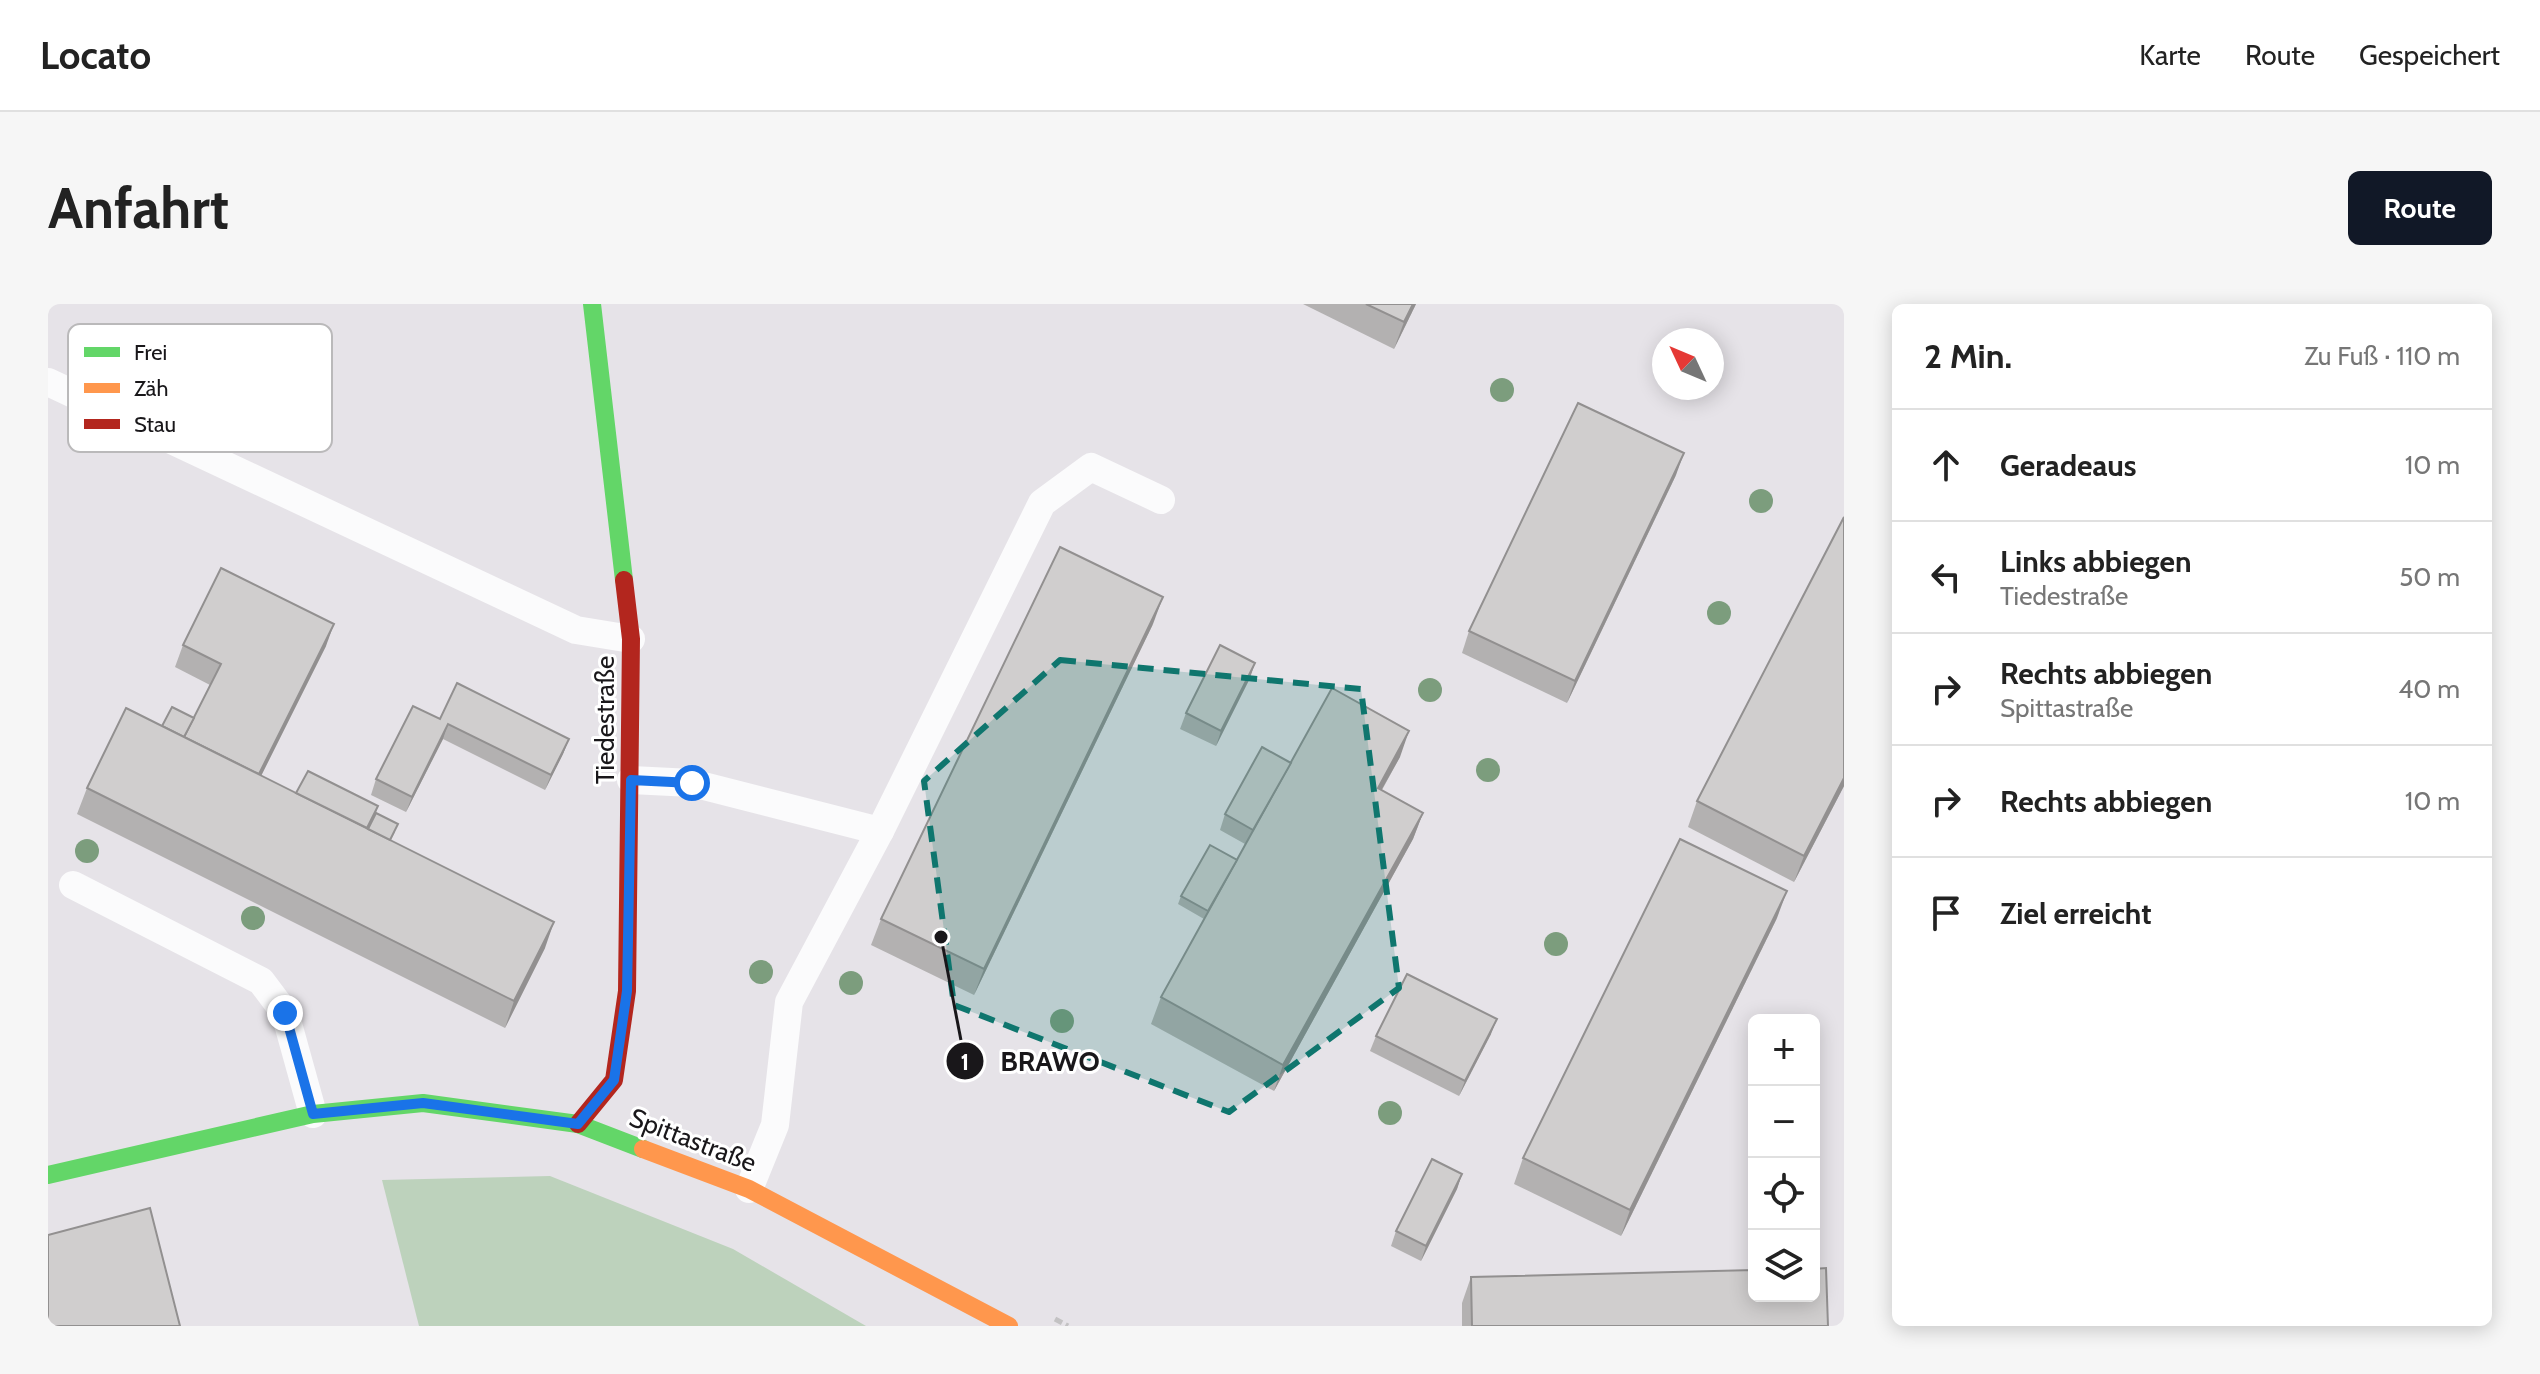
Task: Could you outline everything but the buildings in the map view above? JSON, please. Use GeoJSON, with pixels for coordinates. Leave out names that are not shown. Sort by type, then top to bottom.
{"type":"FeatureCollection","features":[{"type":"Feature","properties":{"kind":"street","name":"Tiedestraße"},"geometry":{"type":"LineString","coordinates":[[578,1124],[614,1080],[627,991],[631,780],[631,639],[592,304]]}},
{"type":"Feature","properties":{"kind":"street","name":"Spittastraße"},"geometry":{"type":"LineString","coordinates":[[48,1175],[313,1114],[423,1103],[578,1124],[749,1189],[1009,1326]]}},
{"type":"Feature","properties":{"kind":"lane"},"geometry":{"type":"LineString","coordinates":[[48,382],[68,391]]}},
{"type":"Feature","properties":{"kind":"lane"},"geometry":{"type":"LineString","coordinates":[[197,452],[576,630],[631,639]]}},
{"type":"Feature","properties":{"kind":"lane"},"geometry":{"type":"LineString","coordinates":[[749,1189],[775,1125],[789,1002],[880,831],[1042,503],[1091,467],[1161,500]]}},
{"type":"Feature","properties":{"kind":"lane"},"geometry":{"type":"LineString","coordinates":[[631,780],[692,783],[880,831]]}},
{"type":"Feature","properties":{"kind":"lane"},"geometry":{"type":"LineString","coordinates":[[73,885],[261,981],[285,1013],[313,1114]]}},
{"type":"Feature","properties":{"kind":"highlighted area"},"geometry":{"type":"Polygon","coordinates":[[[1060,660],[1361,689],[1399,988],[1229,1112],[954,1005],[924,781],[1060,660]]]}},
{"type":"Feature","properties":{"kind":"green space"},"geometry":{"type":"Polygon","coordinates":[[[550,1176],[733,1249],[866,1326],[419,1326],[382,1180],[550,1176]]]}},
{"type":"Feature","properties":{"kind":"traffic: fast"},"geometry":{"type":"LineString","coordinates":[[592,304],[624,580]]}},
{"type":"Feature","properties":{"kind":"traffic: fast"},"geometry":{"type":"LineString","coordinates":[[48,1175],[313,1114],[423,1103],[578,1124],[643,1149]]}},
{"type":"Feature","properties":{"kind":"traffic: slow"},"geometry":{"type":"LineString","coordinates":[[643,1149],[749,1189],[1009,1326]]}},
{"type":"Feature","properties":{"kind":"traffic: jam"},"geometry":{"type":"LineString","coordinates":[[578,1124],[614,1080],[627,991],[631,639],[624,580]]}},
{"type":"Feature","properties":{"kind":"place","name":"BRAWO"},"geometry":{"type":"Point","coordinates":[941,937]}},
{"type":"Feature","properties":{"kind":"route"},"geometry":{"type":"LineString","coordinates":[[285,1013],[313,1114],[423,1103],[578,1124],[614,1080],[627,991],[631,780],[692,783]]}}]}
